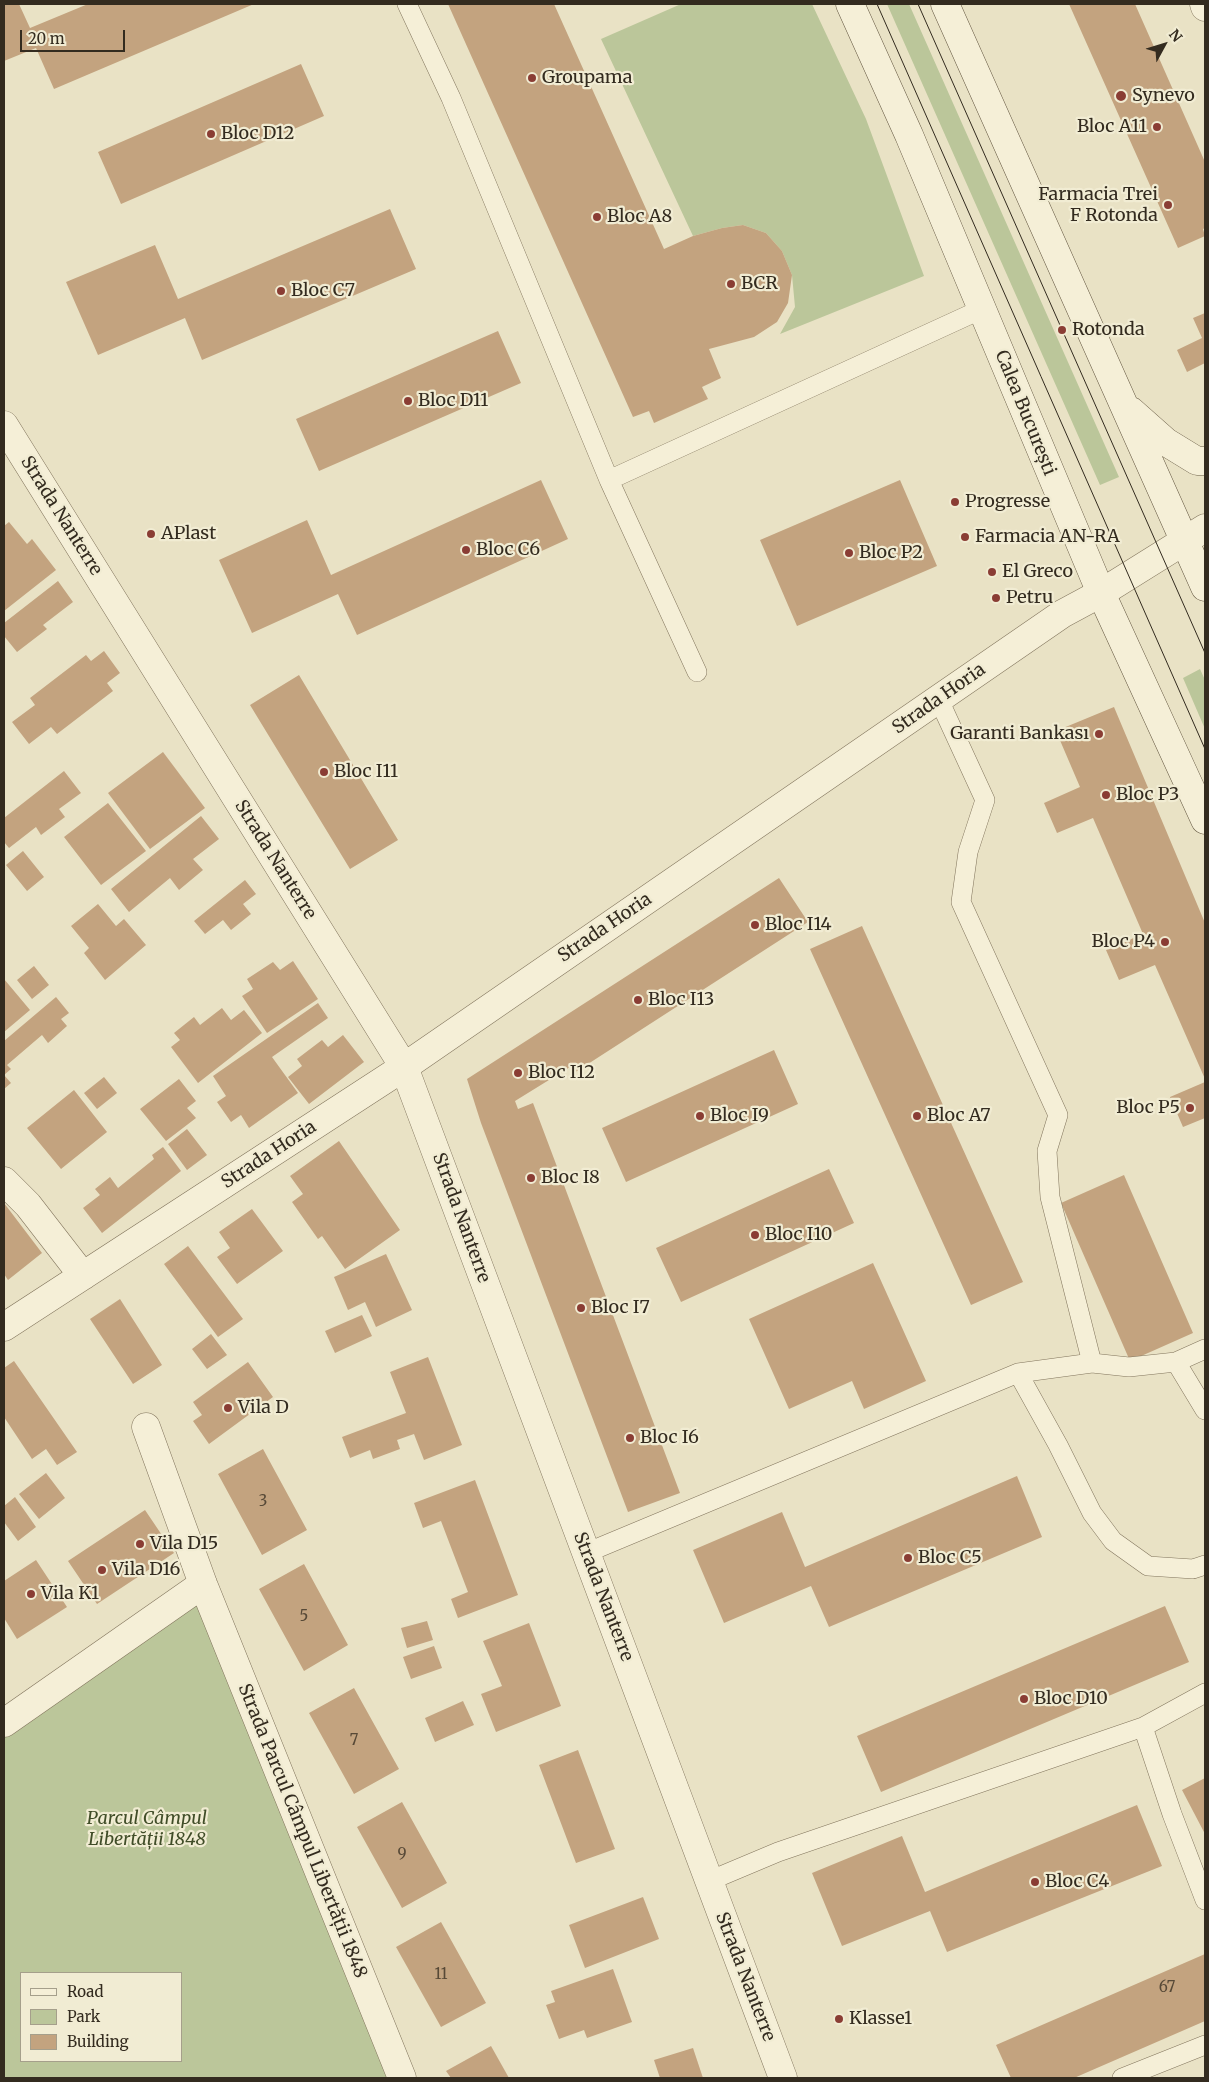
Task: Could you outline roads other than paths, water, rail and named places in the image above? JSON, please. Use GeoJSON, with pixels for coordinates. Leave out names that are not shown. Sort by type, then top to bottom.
{"type":"FeatureCollection","features":[{"type":"Feature","properties":{"kind":"street","name":"Calea București"},"geometry":{"type":"LineString","coordinates":[[850,4],[909,135],[1101,593],[1205,820]]}},
{"type":"Feature","properties":{"kind":"street"},"geometry":{"type":"LineString","coordinates":[[945,4],[1125,405],[1195,534],[1205,588]]}},
{"type":"Feature","properties":{"kind":"street"},"geometry":{"type":"LineString","coordinates":[[1125,405],[1166,442],[1197,461],[1205,461]]}},
{"type":"Feature","properties":{"kind":"street","name":"Strada Nanterre"},"geometry":{"type":"LineString","coordinates":[[4,424],[404,1066],[782,2078]]}},
{"type":"Feature","properties":{"kind":"street","name":"Strada Horia"},"geometry":{"type":"LineString","coordinates":[[4,1327],[404,1066],[1062,614],[1101,593],[1195,534]]}},
{"type":"Feature","properties":{"kind":"street"},"geometry":{"type":"LineString","coordinates":[[4,1181],[28,1205],[83,1276]]}},
{"type":"Feature","properties":{"kind":"street","name":"Strada Parcul Câmpul Libertății 1848"},"geometry":{"type":"LineString","coordinates":[[146,1427],[203,1584],[402,2078]]}},
{"type":"Feature","properties":{"kind":"street"},"geometry":{"type":"LineString","coordinates":[[4,1723],[203,1584]]}},
{"type":"Feature","properties":{"kind":"lane"},"geometry":{"type":"LineString","coordinates":[[407,4],[451,98],[609,480],[697,672]]}},
{"type":"Feature","properties":{"kind":"lane"},"geometry":{"type":"LineString","coordinates":[[609,480],[982,309]]}},
{"type":"Feature","properties":{"kind":"lane"},"geometry":{"type":"LineString","coordinates":[[939,700],[985,800],[968,852],[961,902],[1058,1115],[1046,1151],[1050,1197],[1092,1362]]}},
{"type":"Feature","properties":{"kind":"lane"},"geometry":{"type":"LineString","coordinates":[[586,1553],[1018,1373],[1092,1362],[1129,1367],[1176,1362],[1205,1349]]}},
{"type":"Feature","properties":{"kind":"lane"},"geometry":{"type":"LineString","coordinates":[[1176,1362],[1205,1410]]}},
{"type":"Feature","properties":{"kind":"lane"},"geometry":{"type":"LineString","coordinates":[[1018,1373],[1092,1512],[1113,1541],[1148,1566],[1193,1569],[1205,1565]]}},
{"type":"Feature","properties":{"kind":"lane"},"geometry":{"type":"LineString","coordinates":[[709,1881],[778,1852],[1143,1726],[1205,1693]]}},
{"type":"Feature","properties":{"kind":"lane"},"geometry":{"type":"LineString","coordinates":[[1143,1726],[1172,1814],[1205,1900]]}},
{"type":"Feature","properties":{"kind":"lane"},"geometry":{"type":"LineString","coordinates":[[1122,2078],[1205,2045]]}},
{"type":"Feature","properties":{"kind":"tram line"},"geometry":{"type":"LineString","coordinates":[[877,4],[1205,749]]}},
{"type":"Feature","properties":{"kind":"tram line"},"geometry":{"type":"LineString","coordinates":[[918,4],[1205,653]]}},
{"type":"Feature","properties":{"kind":"place","name":"Groupama"},"geometry":{"type":"Point","coordinates":[532,78]}},
{"type":"Feature","properties":{"kind":"place","name":"Synevo"},"geometry":{"type":"Point","coordinates":[1121,96]}},
{"type":"Feature","properties":{"kind":"place","name":"Bloc A11"},"geometry":{"type":"Point","coordinates":[1157,127]}},
{"type":"Feature","properties":{"kind":"place","name":"Bloc D12"},"geometry":{"type":"Point","coordinates":[211,134]}},
{"type":"Feature","properties":{"kind":"place","name":"Farmacia Trei F Rotonda"},"geometry":{"type":"Point","coordinates":[1168,205]}},
{"type":"Feature","properties":{"kind":"place","name":"Bloc A8"},"geometry":{"type":"Point","coordinates":[597,217]}},
{"type":"Feature","properties":{"kind":"place","name":"BCR"},"geometry":{"type":"Point","coordinates":[731,284]}},
{"type":"Feature","properties":{"kind":"place","name":"Bloc C7"},"geometry":{"type":"Point","coordinates":[281,291]}},
{"type":"Feature","properties":{"kind":"place","name":"Rotonda"},"geometry":{"type":"Point","coordinates":[1062,330]}},
{"type":"Feature","properties":{"kind":"place","name":"Bloc D11"},"geometry":{"type":"Point","coordinates":[408,401]}},
{"type":"Feature","properties":{"kind":"place","name":"Progresse"},"geometry":{"type":"Point","coordinates":[955,502]}},
{"type":"Feature","properties":{"kind":"place","name":"APlast"},"geometry":{"type":"Point","coordinates":[151,534]}},
{"type":"Feature","properties":{"kind":"place","name":"Farmacia AN-RA"},"geometry":{"type":"Point","coordinates":[965,537]}},
{"type":"Feature","properties":{"kind":"place","name":"Bloc C6"},"geometry":{"type":"Point","coordinates":[466,550]}},
{"type":"Feature","properties":{"kind":"place","name":"Bloc P2"},"geometry":{"type":"Point","coordinates":[849,553]}},
{"type":"Feature","properties":{"kind":"place","name":"El Greco"},"geometry":{"type":"Point","coordinates":[992,572]}},
{"type":"Feature","properties":{"kind":"place","name":"Petru"},"geometry":{"type":"Point","coordinates":[996,598]}},
{"type":"Feature","properties":{"kind":"place","name":"Garanti Bankası"},"geometry":{"type":"Point","coordinates":[1099,734]}},
{"type":"Feature","properties":{"kind":"place","name":"Bloc I11"},"geometry":{"type":"Point","coordinates":[324,772]}},
{"type":"Feature","properties":{"kind":"place","name":"Bloc P3"},"geometry":{"type":"Point","coordinates":[1106,795]}},
{"type":"Feature","properties":{"kind":"place","name":"Bloc I14"},"geometry":{"type":"Point","coordinates":[755,925]}},
{"type":"Feature","properties":{"kind":"place","name":"Bloc P4"},"geometry":{"type":"Point","coordinates":[1165,942]}},
{"type":"Feature","properties":{"kind":"place","name":"Bloc I13"},"geometry":{"type":"Point","coordinates":[638,1000]}},
{"type":"Feature","properties":{"kind":"place","name":"Bloc I12"},"geometry":{"type":"Point","coordinates":[518,1073]}},
{"type":"Feature","properties":{"kind":"place","name":"Bloc P5"},"geometry":{"type":"Point","coordinates":[1190,1108]}},
{"type":"Feature","properties":{"kind":"place","name":"Bloc I9"},"geometry":{"type":"Point","coordinates":[700,1116]}},
{"type":"Feature","properties":{"kind":"place","name":"Bloc A7"},"geometry":{"type":"Point","coordinates":[917,1116]}},
{"type":"Feature","properties":{"kind":"place","name":"Bloc I8"},"geometry":{"type":"Point","coordinates":[531,1178]}},
{"type":"Feature","properties":{"kind":"place","name":"Bloc I10"},"geometry":{"type":"Point","coordinates":[755,1235]}},
{"type":"Feature","properties":{"kind":"place","name":"Bloc I7"},"geometry":{"type":"Point","coordinates":[581,1308]}},
{"type":"Feature","properties":{"kind":"place","name":"Vila D"},"geometry":{"type":"Point","coordinates":[228,1408]}},
{"type":"Feature","properties":{"kind":"place","name":"Bloc I6"},"geometry":{"type":"Point","coordinates":[630,1438]}},
{"type":"Feature","properties":{"kind":"place","name":"Vila D15"},"geometry":{"type":"Point","coordinates":[140,1544]}},
{"type":"Feature","properties":{"kind":"place","name":"Bloc C5"},"geometry":{"type":"Point","coordinates":[908,1558]}},
{"type":"Feature","properties":{"kind":"place","name":"Vila D16"},"geometry":{"type":"Point","coordinates":[102,1570]}},
{"type":"Feature","properties":{"kind":"place","name":"Vila K1"},"geometry":{"type":"Point","coordinates":[31,1594]}},
{"type":"Feature","properties":{"kind":"place","name":"Bloc D10"},"geometry":{"type":"Point","coordinates":[1024,1699]}},
{"type":"Feature","properties":{"kind":"place","name":"Bloc C4"},"geometry":{"type":"Point","coordinates":[1035,1882]}},
{"type":"Feature","properties":{"kind":"place","name":"Klasse1"},"geometry":{"type":"Point","coordinates":[839,2019]}},
{"type":"Feature","properties":{"kind":"park label","name":"Parcul Câmpul Libertății 1848"},"geometry":{"type":"Point","coordinates":[147,1829]}}]}
